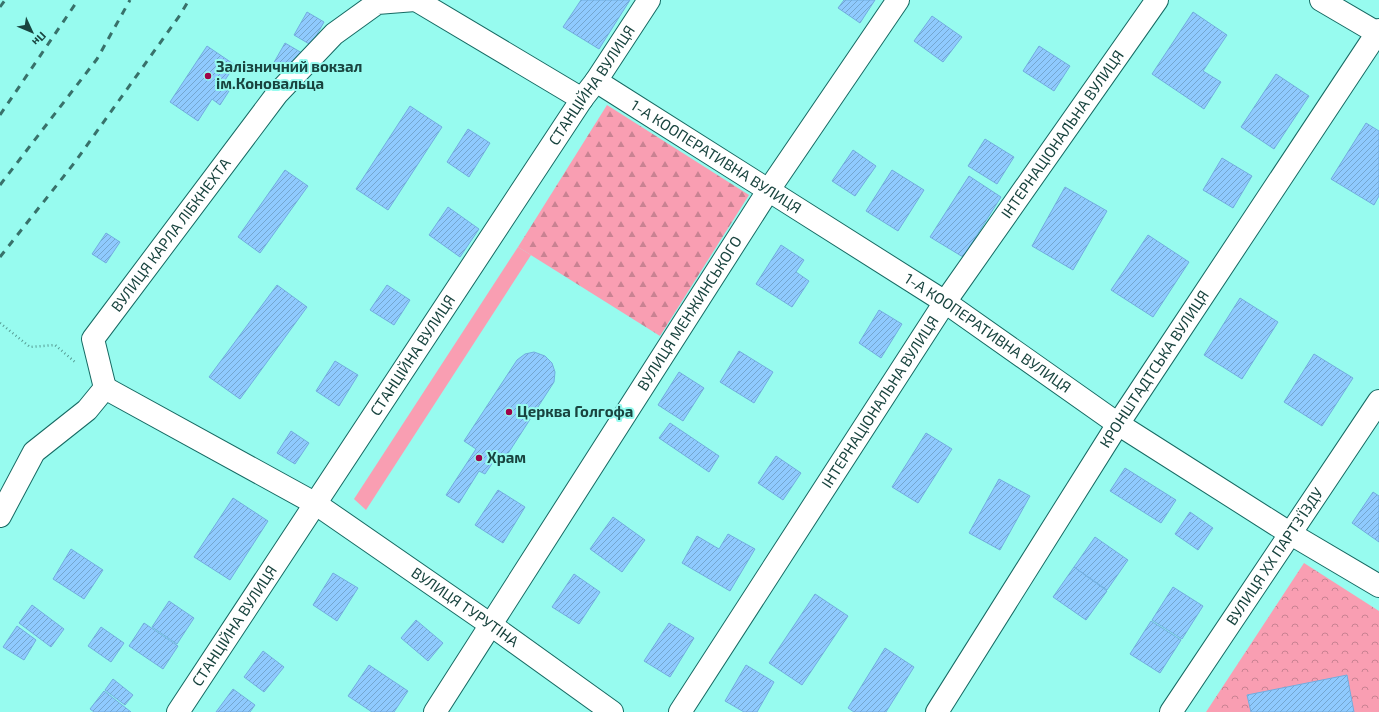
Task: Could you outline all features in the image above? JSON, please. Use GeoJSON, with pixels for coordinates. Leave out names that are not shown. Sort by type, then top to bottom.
{"type":"FeatureCollection","features":[{"type":"Feature","properties":{"kind":"street","name":"ВУЛИЦЯ КАРЛА ЛІБКНЕХТА"},"geometry":{"type":"LineString","coordinates":[[106,388],[93,339],[278,94],[334,34],[377,3],[415,0],[582,99]]}},
{"type":"Feature","properties":{"kind":"street","name":"СТАНЦІЙНА ВУЛИЦЯ"},"geometry":{"type":"LineString","coordinates":[[178,712],[582,99],[596,82],[649,0]]}},
{"type":"Feature","properties":{"kind":"street","name":"ВУЛИЦЯ МЕНЖИНСЬКОГО"},"geometry":{"type":"LineString","coordinates":[[435,712],[768,191],[898,0]]}},
{"type":"Feature","properties":{"kind":"street","name":"ІНТЕРНАЦІОНАЛЬНА ВУЛИЦЯ"},"geometry":{"type":"LineString","coordinates":[[680,712],[944,302],[1157,0]]}},
{"type":"Feature","properties":{"kind":"street"},"geometry":{"type":"LineString","coordinates":[[1321,0],[1378,32]]}},
{"type":"Feature","properties":{"kind":"street","name":"КРОНШТАДТСЬКА ВУЛИЦЯ"},"geometry":{"type":"LineString","coordinates":[[937,712],[1118,424],[1378,32]]}},
{"type":"Feature","properties":{"kind":"street","name":"1-А КООПЕРАТИВНА ВУЛИЦЯ"},"geometry":{"type":"LineString","coordinates":[[596,82],[944,302],[1118,424],[1291,534],[1379,586]]}},
{"type":"Feature","properties":{"kind":"street","name":"ВУЛИЦЯ ТУРУТІНА"},"geometry":{"type":"LineString","coordinates":[[106,388],[316,504],[491,625],[612,712]]}},
{"type":"Feature","properties":{"kind":"street"},"geometry":{"type":"LineString","coordinates":[[0,516],[34,452],[87,410],[106,388]]}},
{"type":"Feature","properties":{"kind":"street","name":"ВУЛИЦЯ XX ПАРТЗ'ЇЗДУ"},"geometry":{"type":"LineString","coordinates":[[1170,712],[1379,401]]}},
{"type":"Feature","properties":{"kind":"path"},"geometry":{"type":"LineString","coordinates":[[0,323],[30,346],[55,345],[78,364]]}},
{"type":"Feature","properties":{"kind":"green space"},"geometry":{"type":"Polygon","coordinates":[[[607,105],[749,195],[660,336],[518,247],[607,105]]]}},
{"type":"Feature","properties":{"kind":"green space"},"geometry":{"type":"Polygon","coordinates":[[[518,247],[531,255],[366,510],[354,499],[518,247]]]}},
{"type":"Feature","properties":{"kind":"green space"},"geometry":{"type":"Polygon","coordinates":[[[1304,563],[1379,611],[1379,712],[1206,712],[1304,563]]]}},
{"type":"Feature","properties":{"kind":"building"},"geometry":{"type":"Polygon","coordinates":[[[581,0],[630,0],[599,49],[563,27],[581,0]]]}},
{"type":"Feature","properties":{"kind":"building"},"geometry":{"type":"Polygon","coordinates":[[[844,0],[875,0],[860,23],[838,8],[844,0]]]}},
{"type":"Feature","properties":{"kind":"building"},"geometry":{"type":"Polygon","coordinates":[[[307,12],[324,22],[311,45],[294,35],[307,12]]]}},
{"type":"Feature","properties":{"kind":"building"},"geometry":{"type":"Polygon","coordinates":[[[1193,12],[1227,35],[1203,71],[1221,82],[1204,109],[1152,74],[1193,12]]]}},
{"type":"Feature","properties":{"kind":"building"},"geometry":{"type":"Polygon","coordinates":[[[932,16],[962,37],[943,62],[914,41],[932,16]]]}},
{"type":"Feature","properties":{"kind":"building"},"geometry":{"type":"Polygon","coordinates":[[[285,43],[302,53],[289,76],[272,66],[285,43]]]}},
{"type":"Feature","properties":{"kind":"building","name":"Залізничний вокзал ім.Коновальца"},"geometry":{"type":"Polygon","coordinates":[[[207,46],[235,65],[221,86],[229,91],[220,105],[212,99],[198,121],[170,102],[207,46]]]}},
{"type":"Feature","properties":{"kind":"building"},"geometry":{"type":"Polygon","coordinates":[[[1039,46],[1070,66],[1054,91],[1023,71],[1039,46]]]}},
{"type":"Feature","properties":{"kind":"building"},"geometry":{"type":"Polygon","coordinates":[[[1276,74],[1309,96],[1274,149],[1241,127],[1276,74]]]}},
{"type":"Feature","properties":{"kind":"building"},"geometry":{"type":"Polygon","coordinates":[[[410,106],[442,127],[388,210],[356,189],[410,106]]]}},
{"type":"Feature","properties":{"kind":"building"},"geometry":{"type":"Polygon","coordinates":[[[1366,123],[1379,131],[1379,196],[1374,205],[1331,179],[1366,123]]]}},
{"type":"Feature","properties":{"kind":"building"},"geometry":{"type":"Polygon","coordinates":[[[468,129],[490,143],[469,177],[447,162],[468,129]]]}},
{"type":"Feature","properties":{"kind":"building"},"geometry":{"type":"Polygon","coordinates":[[[985,139],[1014,157],[997,184],[968,166],[985,139]]]}},
{"type":"Feature","properties":{"kind":"building"},"geometry":{"type":"Polygon","coordinates":[[[853,150],[876,166],[855,196],[832,181],[853,150]]]}},
{"type":"Feature","properties":{"kind":"building"},"geometry":{"type":"Polygon","coordinates":[[[1222,158],[1252,176],[1233,208],[1203,190],[1222,158]]]}},
{"type":"Feature","properties":{"kind":"building"},"geometry":{"type":"Polygon","coordinates":[[[285,170],[308,186],[260,253],[238,237],[285,170]]]}},
{"type":"Feature","properties":{"kind":"building"},"geometry":{"type":"Polygon","coordinates":[[[892,170],[924,190],[898,231],[866,211],[892,170]]]}},
{"type":"Feature","properties":{"kind":"building"},"geometry":{"type":"Polygon","coordinates":[[[969,176],[1001,197],[963,257],[930,237],[969,176]]]}},
{"type":"Feature","properties":{"kind":"building"},"geometry":{"type":"Polygon","coordinates":[[[1065,187],[1107,211],[1073,270],[1032,246],[1065,187]]]}},
{"type":"Feature","properties":{"kind":"building"},"geometry":{"type":"Polygon","coordinates":[[[448,207],[479,229],[460,257],[429,235],[448,207]]]}},
{"type":"Feature","properties":{"kind":"building"},"geometry":{"type":"Polygon","coordinates":[[[106,233],[120,242],[106,263],[92,254],[106,233]]]}},
{"type":"Feature","properties":{"kind":"building"},"geometry":{"type":"Polygon","coordinates":[[[1148,235],[1189,262],[1153,317],[1111,290],[1148,235]]]}},
{"type":"Feature","properties":{"kind":"building"},"geometry":{"type":"Polygon","coordinates":[[[781,245],[804,260],[796,272],[809,281],[792,307],[756,284],[781,245]]]}},
{"type":"Feature","properties":{"kind":"building"},"geometry":{"type":"Polygon","coordinates":[[[277,285],[307,307],[240,399],[209,377],[277,285]]]}},
{"type":"Feature","properties":{"kind":"building"},"geometry":{"type":"Polygon","coordinates":[[[387,285],[410,300],[394,325],[370,310],[387,285]]]}},
{"type":"Feature","properties":{"kind":"building"},"geometry":{"type":"Polygon","coordinates":[[[1240,298],[1278,322],[1242,379],[1204,355],[1240,298]]]}},
{"type":"Feature","properties":{"kind":"building"},"geometry":{"type":"Polygon","coordinates":[[[879,310],[902,324],[881,358],[859,343],[879,310]]]}},
{"type":"Feature","properties":{"kind":"building"},"geometry":{"type":"Polygon","coordinates":[[[739,351],[773,372],[754,403],[720,382],[739,351]]]}},
{"type":"Feature","properties":{"kind":"building","name":"Церква Голгофа"},"geometry":{"type":"Polygon","coordinates":[[[534,352],[545,356],[552,363],[555,372],[554,382],[500,466],[493,462],[485,474],[479,471],[459,503],[446,495],[476,449],[464,441],[517,360],[525,354],[534,352]]]}},
{"type":"Feature","properties":{"kind":"building"},"geometry":{"type":"Polygon","coordinates":[[[1314,354],[1353,378],[1322,426],[1284,402],[1314,354]]]}},
{"type":"Feature","properties":{"kind":"building"},"geometry":{"type":"Polygon","coordinates":[[[335,361],[358,375],[339,406],[316,391],[335,361]]]}},
{"type":"Feature","properties":{"kind":"building"},"geometry":{"type":"Polygon","coordinates":[[[679,372],[704,388],[683,421],[658,405],[679,372]]]}},
{"type":"Feature","properties":{"kind":"building"},"geometry":{"type":"Polygon","coordinates":[[[670,423],[719,456],[709,472],[659,438],[670,423]]]}},
{"type":"Feature","properties":{"kind":"building"},"geometry":{"type":"Polygon","coordinates":[[[291,431],[309,443],[295,464],[277,453],[291,431]]]}},
{"type":"Feature","properties":{"kind":"building"},"geometry":{"type":"Polygon","coordinates":[[[926,433],[952,449],[918,503],[892,487],[926,433]]]}},
{"type":"Feature","properties":{"kind":"building"},"geometry":{"type":"Polygon","coordinates":[[[776,456],[801,473],[783,500],[758,483],[776,456]]]}},
{"type":"Feature","properties":{"kind":"building"},"geometry":{"type":"Polygon","coordinates":[[[1125,468],[1176,500],[1161,523],[1110,491],[1125,468]]]}},
{"type":"Feature","properties":{"kind":"building"},"geometry":{"type":"Polygon","coordinates":[[[999,479],[1030,496],[1000,550],[969,533],[999,479]]]}},
{"type":"Feature","properties":{"kind":"building"},"geometry":{"type":"Polygon","coordinates":[[[498,490],[525,507],[503,543],[475,525],[498,490]]]}},
{"type":"Feature","properties":{"kind":"building"},"geometry":{"type":"Polygon","coordinates":[[[1373,492],[1379,496],[1379,542],[1352,523],[1373,492]]]}},
{"type":"Feature","properties":{"kind":"building"},"geometry":{"type":"Polygon","coordinates":[[[233,498],[268,521],[230,580],[194,557],[233,498]]]}},
{"type":"Feature","properties":{"kind":"building"},"geometry":{"type":"Polygon","coordinates":[[[1190,512],[1213,528],[1198,550],[1175,534],[1190,512]]]}},
{"type":"Feature","properties":{"kind":"building"},"geometry":{"type":"Polygon","coordinates":[[[613,517],[645,540],[622,572],[590,549],[613,517]]]}},
{"type":"Feature","properties":{"kind":"building"},"geometry":{"type":"Polygon","coordinates":[[[728,534],[755,549],[730,591],[682,563],[697,536],[719,549],[728,534]]]}},
{"type":"Feature","properties":{"kind":"building"},"geometry":{"type":"Polygon","coordinates":[[[1095,537],[1128,560],[1107,590],[1074,567],[1095,537]]]}},
{"type":"Feature","properties":{"kind":"building"},"geometry":{"type":"Polygon","coordinates":[[[71,549],[103,570],[84,599],[53,579],[71,549]]]}},
{"type":"Feature","properties":{"kind":"building"},"geometry":{"type":"Polygon","coordinates":[[[1074,567],[1107,591],[1086,620],[1053,597],[1074,567]]]}},
{"type":"Feature","properties":{"kind":"building"},"geometry":{"type":"Polygon","coordinates":[[[333,573],[358,588],[337,621],[313,605],[333,573]]]}},
{"type":"Feature","properties":{"kind":"building"},"geometry":{"type":"Polygon","coordinates":[[[574,574],[600,592],[579,624],[552,607],[574,574]]]}},
{"type":"Feature","properties":{"kind":"building"},"geometry":{"type":"Polygon","coordinates":[[[1173,587],[1203,606],[1182,639],[1152,620],[1173,587]]]}},
{"type":"Feature","properties":{"kind":"building"},"geometry":{"type":"Polygon","coordinates":[[[815,594],[848,616],[802,685],[769,663],[815,594]]]}},
{"type":"Feature","properties":{"kind":"building"},"geometry":{"type":"Polygon","coordinates":[[[169,601],[194,618],[177,644],[152,627],[169,601]]]}},
{"type":"Feature","properties":{"kind":"building"},"geometry":{"type":"Polygon","coordinates":[[[32,605],[64,629],[51,647],[19,623],[32,605]]]}},
{"type":"Feature","properties":{"kind":"building"},"geometry":{"type":"Polygon","coordinates":[[[416,620],[443,643],[428,661],[401,638],[416,620]]]}},
{"type":"Feature","properties":{"kind":"building"},"geometry":{"type":"Polygon","coordinates":[[[1151,621],[1181,640],[1160,673],[1130,654],[1151,621]]]}},
{"type":"Feature","properties":{"kind":"building"},"geometry":{"type":"Polygon","coordinates":[[[144,623],[178,646],[163,669],[129,646],[144,623]]]}},
{"type":"Feature","properties":{"kind":"building"},"geometry":{"type":"Polygon","coordinates":[[[669,623],[694,638],[670,677],[644,661],[669,623]]]}},
{"type":"Feature","properties":{"kind":"building"},"geometry":{"type":"Polygon","coordinates":[[[17,626],[36,640],[24,660],[3,647],[17,626]]]}},
{"type":"Feature","properties":{"kind":"building"},"geometry":{"type":"Polygon","coordinates":[[[101,627],[124,643],[111,662],[88,646],[101,627]]]}},
{"type":"Feature","properties":{"kind":"building"},"geometry":{"type":"Polygon","coordinates":[[[885,648],[914,667],[886,712],[854,712],[848,708],[885,648]]]}},
{"type":"Feature","properties":{"kind":"building"},"geometry":{"type":"Polygon","coordinates":[[[263,651],[284,667],[264,692],[244,677],[263,651]]]}},
{"type":"Feature","properties":{"kind":"building"},"geometry":{"type":"Polygon","coordinates":[[[369,665],[408,691],[394,712],[372,712],[348,696],[369,665]]]}},
{"type":"Feature","properties":{"kind":"building"},"geometry":{"type":"Polygon","coordinates":[[[746,665],[774,682],[757,712],[744,712],[725,701],[746,665]]]}},
{"type":"Feature","properties":{"kind":"building"},"geometry":{"type":"Polygon","coordinates":[[[1347,675],[1354,712],[1251,712],[1247,695],[1347,675]]]}},
{"type":"Feature","properties":{"kind":"building"},"geometry":{"type":"Polygon","coordinates":[[[113,679],[133,695],[125,705],[105,690],[113,679]]]}},
{"type":"Feature","properties":{"kind":"building"},"geometry":{"type":"Polygon","coordinates":[[[233,689],[255,705],[250,712],[216,712],[233,689]]]}},
{"type":"Feature","properties":{"kind":"building"},"geometry":{"type":"Polygon","coordinates":[[[104,691],[131,712],[94,712],[90,709],[104,691]]]}},
{"type":"Feature","properties":{"kind":"railway"},"geometry":{"type":"LineString","coordinates":[[0,7],[5,0]]}},
{"type":"Feature","properties":{"kind":"railway"},"geometry":{"type":"LineString","coordinates":[[0,115],[78,0]]}},
{"type":"Feature","properties":{"kind":"railway"},"geometry":{"type":"LineString","coordinates":[[0,185],[97,59],[130,0]]}},
{"type":"Feature","properties":{"kind":"railway"},"geometry":{"type":"LineString","coordinates":[[0,257],[75,162],[180,15],[189,0]]}},
{"type":"Feature","properties":{"kind":"place","name":"Залізничний вокзал ім.Коновальца"},"geometry":{"type":"Point","coordinates":[208,76]}},
{"type":"Feature","properties":{"kind":"place","name":"Церква Голгофа"},"geometry":{"type":"Point","coordinates":[509,412]}},
{"type":"Feature","properties":{"kind":"place","name":"Храм"},"geometry":{"type":"Point","coordinates":[479,458]}}]}
